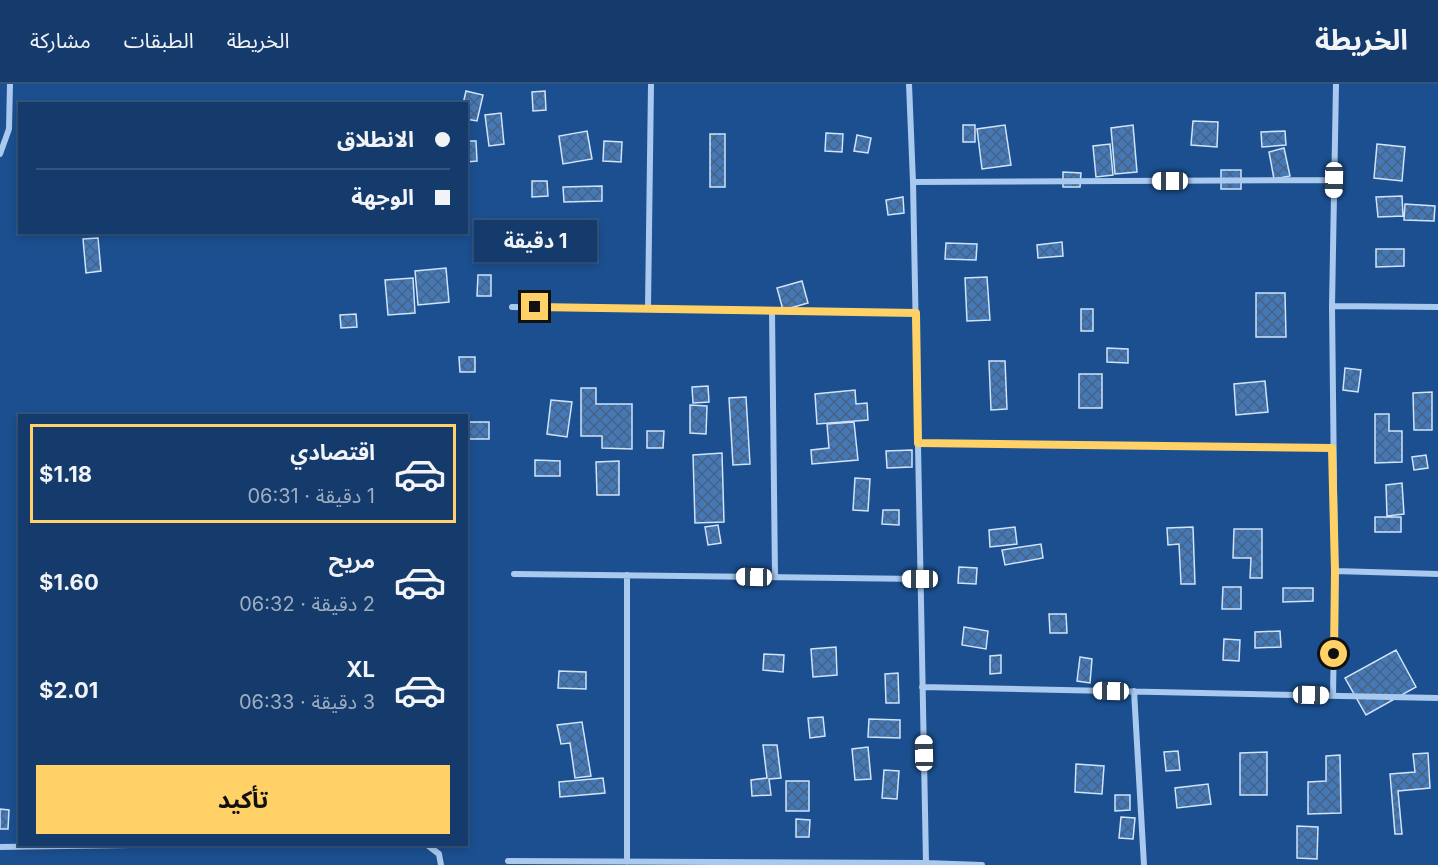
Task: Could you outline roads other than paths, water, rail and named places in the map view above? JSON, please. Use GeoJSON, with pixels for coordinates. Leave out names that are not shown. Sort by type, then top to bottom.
{"type":"FeatureCollection","features":[{"type":"Feature","properties":{"kind":"street"},"geometry":{"type":"LineString","coordinates":[[0,154],[9,129],[10,84]]}},
{"type":"Feature","properties":{"kind":"street"},"geometry":{"type":"LineString","coordinates":[[648,308],[651,84]]}},
{"type":"Feature","properties":{"kind":"street"},"geometry":{"type":"LineString","coordinates":[[909,84],[916,313],[926,863]]}},
{"type":"Feature","properties":{"kind":"street"},"geometry":{"type":"LineString","coordinates":[[1333,696],[1335,571],[1332,306],[1336,84]]}},
{"type":"Feature","properties":{"kind":"street"},"geometry":{"type":"LineString","coordinates":[[913,182],[1334,180]]}},
{"type":"Feature","properties":{"kind":"street"},"geometry":{"type":"LineString","coordinates":[[1332,306],[1438,307]]}},
{"type":"Feature","properties":{"kind":"street"},"geometry":{"type":"LineString","coordinates":[[512,307],[916,313]]}},
{"type":"Feature","properties":{"kind":"street"},"geometry":{"type":"LineString","coordinates":[[772,312],[776,577]]}},
{"type":"Feature","properties":{"kind":"street"},"geometry":{"type":"LineString","coordinates":[[918,443],[1332,448]]}},
{"type":"Feature","properties":{"kind":"street"},"geometry":{"type":"LineString","coordinates":[[1335,571],[1438,574]]}},
{"type":"Feature","properties":{"kind":"street"},"geometry":{"type":"LineString","coordinates":[[514,574],[920,579]]}},
{"type":"Feature","properties":{"kind":"street"},"geometry":{"type":"LineString","coordinates":[[627,575],[627,862]]}},
{"type":"Feature","properties":{"kind":"street"},"geometry":{"type":"LineString","coordinates":[[922,687],[1438,698]]}},
{"type":"Feature","properties":{"kind":"street"},"geometry":{"type":"LineString","coordinates":[[1134,691],[1144,865]]}},
{"type":"Feature","properties":{"kind":"street"},"geometry":{"type":"LineString","coordinates":[[0,847],[66,846]]}},
{"type":"Feature","properties":{"kind":"street"},"geometry":{"type":"LineString","coordinates":[[429,846],[439,854],[441,865]]}},
{"type":"Feature","properties":{"kind":"street"},"geometry":{"type":"LineString","coordinates":[[508,861],[982,865]]}}]}
